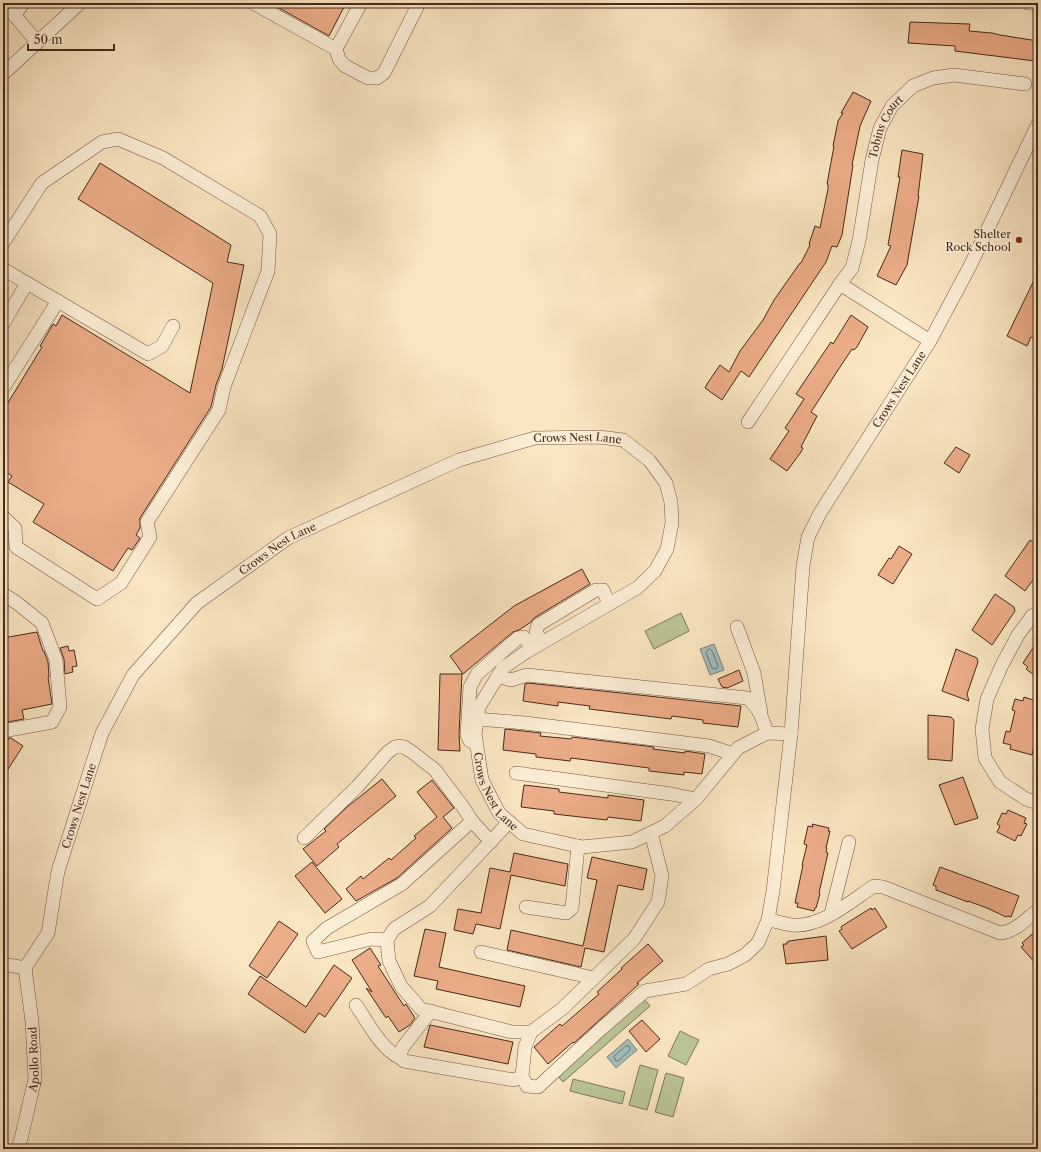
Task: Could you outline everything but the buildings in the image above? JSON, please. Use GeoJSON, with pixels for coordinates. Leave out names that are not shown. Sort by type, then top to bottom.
{"type":"FeatureCollection","features":[{"type":"Feature","properties":{"kind":"street"},"geometry":{"type":"LineString","coordinates":[[4,3],[37,42]]}},
{"type":"Feature","properties":{"kind":"street"},"geometry":{"type":"LineString","coordinates":[[14,15],[23,3]]}},
{"type":"Feature","properties":{"kind":"street"},"geometry":{"type":"LineString","coordinates":[[3,74],[80,3]]}},
{"type":"Feature","properties":{"kind":"street"},"geometry":{"type":"LineString","coordinates":[[253,3],[336,49],[339,59],[344,66],[368,78],[377,78],[384,72],[419,3]]}},
{"type":"Feature","properties":{"kind":"street"},"geometry":{"type":"LineString","coordinates":[[336,49],[361,3]]}},
{"type":"Feature","properties":{"kind":"street"},"geometry":{"type":"LineString","coordinates":[[1028,3],[1038,4]]}},
{"type":"Feature","properties":{"kind":"street","name":"Tobins Court"},"geometry":{"type":"LineString","coordinates":[[748,422],[852,268],[859,241],[872,160],[878,135],[880,128],[892,106],[913,86],[933,78],[954,75],[1025,84]]}},
{"type":"Feature","properties":{"kind":"street","name":"Crows Nest Lane"},"geometry":{"type":"LineString","coordinates":[[522,1076],[527,1086],[538,1087],[645,991],[686,984],[709,969],[728,964],[745,955],[758,943],[768,920],[773,891],[791,734],[803,566],[808,537],[820,513],[930,341],[970,266],[1038,126]]}},
{"type":"Feature","properties":{"kind":"street"},"geometry":{"type":"LineString","coordinates":[[3,243],[42,183],[102,142],[118,139],[163,158],[260,216],[270,234],[268,270],[224,387],[219,410],[147,522],[150,537],[121,583],[97,599],[16,547],[15,528],[3,517]]}},
{"type":"Feature","properties":{"kind":"street"},"geometry":{"type":"LineString","coordinates":[[3,269],[148,354],[162,346],[174,326]]}},
{"type":"Feature","properties":{"kind":"street"},"geometry":{"type":"LineString","coordinates":[[3,324],[26,283]]}},
{"type":"Feature","properties":{"kind":"street"},"geometry":{"type":"LineString","coordinates":[[840,284],[930,341]]}},
{"type":"Feature","properties":{"kind":"street"},"geometry":{"type":"LineString","coordinates":[[3,388],[58,301]]}},
{"type":"Feature","properties":{"kind":"street","name":"Crows Nest Lane"},"geometry":{"type":"LineString","coordinates":[[26,968],[48,933],[58,872],[102,733],[133,675],[197,603],[288,538],[459,460],[535,438],[599,437],[623,440],[648,460],[666,483],[672,502],[672,522],[667,549],[655,571],[637,588],[537,645],[503,668],[479,707],[475,734],[482,780],[499,813],[524,834],[578,846],[632,842],[665,826],[696,799],[738,748],[767,733],[791,734]]}},
{"type":"Feature","properties":{"kind":"street"},"geometry":{"type":"LineString","coordinates":[[537,645],[536,632],[538,625],[596,590],[602,590],[609,604]]}},
{"type":"Feature","properties":{"kind":"street"},"geometry":{"type":"LineString","coordinates":[[3,594],[42,623],[56,660],[60,707],[52,722],[3,732]]}},
{"type":"Feature","properties":{"kind":"street"},"geometry":{"type":"LineString","coordinates":[[1038,613],[1032,616],[1018,635],[1002,665],[987,699],[982,729],[985,758],[1000,782],[1026,799],[1038,803]]}},
{"type":"Feature","properties":{"kind":"street"},"geometry":{"type":"LineString","coordinates":[[737,627],[754,674],[767,733]]}},
{"type":"Feature","properties":{"kind":"street"},"geometry":{"type":"LineString","coordinates":[[477,743],[470,741],[467,735],[470,687],[474,678],[518,638],[524,636],[537,645]]}},
{"type":"Feature","properties":{"kind":"street"},"geometry":{"type":"LineString","coordinates":[[498,676],[511,680],[527,675],[747,698],[762,714]]}},
{"type":"Feature","properties":{"kind":"street"},"geometry":{"type":"LineString","coordinates":[[474,678],[490,689]]}},
{"type":"Feature","properties":{"kind":"street"},"geometry":{"type":"LineString","coordinates":[[477,719],[524,723],[709,746],[733,754]]}},
{"type":"Feature","properties":{"kind":"street"},"geometry":{"type":"LineString","coordinates":[[304,838],[357,788],[388,752],[399,746],[412,752],[435,770],[472,821],[491,842]]}},
{"type":"Feature","properties":{"kind":"street"},"geometry":{"type":"LineString","coordinates":[[516,773],[671,794],[696,799]]}},
{"type":"Feature","properties":{"kind":"street"},"geometry":{"type":"LineString","coordinates":[[387,940],[371,939],[318,952],[313,941],[327,928],[402,884],[472,821]]}},
{"type":"Feature","properties":{"kind":"street"},"geometry":{"type":"LineString","coordinates":[[510,822],[430,906],[394,930],[387,940],[389,961],[401,986],[421,1009],[512,1032],[531,1032]]}},
{"type":"Feature","properties":{"kind":"street"},"geometry":{"type":"LineString","coordinates":[[356,1004],[382,1043],[393,1054],[404,1061],[514,1080],[522,1076],[525,1047],[531,1032],[562,1009],[634,939],[658,902],[662,876],[651,833]]}},
{"type":"Feature","properties":{"kind":"street"},"geometry":{"type":"LineString","coordinates":[[831,914],[849,842]]}},
{"type":"Feature","properties":{"kind":"street"},"geometry":{"type":"LineString","coordinates":[[526,907],[566,913],[572,908],[578,846]]}},
{"type":"Feature","properties":{"kind":"street"},"geometry":{"type":"LineString","coordinates":[[768,920],[793,925],[808,924],[823,920],[874,886],[883,887],[1000,933],[1013,930],[1038,910]]}},
{"type":"Feature","properties":{"kind":"street"},"geometry":{"type":"LineString","coordinates":[[481,952],[594,978]]}},
{"type":"Feature","properties":{"kind":"street"},"geometry":{"type":"LineString","coordinates":[[3,964],[26,968]]}},
{"type":"Feature","properties":{"kind":"street","name":"Apollo Road"},"geometry":{"type":"LineString","coordinates":[[17,1149],[35,1079],[32,1021],[26,968]]}},
{"type":"Feature","properties":{"kind":"street"},"geometry":{"type":"LineString","coordinates":[[399,1057],[403,1047],[431,1011]]}},
{"type":"Feature","properties":{"kind":"green space"},"geometry":{"type":"Polygon","coordinates":[[[681,613],[689,631],[654,649],[645,631],[681,613]]]}},
{"type":"Feature","properties":{"kind":"green space"},"geometry":{"type":"Polygon","coordinates":[[[643,998],[650,1006],[563,1082],[556,1074],[643,998]]]}},
{"type":"Feature","properties":{"kind":"green space"},"geometry":{"type":"Polygon","coordinates":[[[680,1031],[699,1040],[686,1065],[668,1056],[680,1031]]]}},
{"type":"Feature","properties":{"kind":"green space"},"geometry":{"type":"Polygon","coordinates":[[[640,1065],[658,1070],[647,1110],[629,1105],[640,1065]]]}},
{"type":"Feature","properties":{"kind":"green space"},"geometry":{"type":"Polygon","coordinates":[[[666,1073],[684,1078],[673,1117],[655,1112],[666,1073]]]}},
{"type":"Feature","properties":{"kind":"green space"},"geometry":{"type":"Polygon","coordinates":[[[573,1079],[625,1092],[622,1104],[570,1091],[573,1079]]]}},
{"type":"Feature","properties":{"kind":"water"},"geometry":{"type":"Polygon","coordinates":[[[714,644],[724,670],[710,675],[700,649],[714,644]]]}},
{"type":"Feature","properties":{"kind":"water"},"geometry":{"type":"Polygon","coordinates":[[[628,1039],[637,1050],[616,1068],[607,1057],[628,1039]]]}},
{"type":"Feature","properties":{"kind":"place","name":"Shelter Rock School"},"geometry":{"type":"Point","coordinates":[1019,240]}}]}
